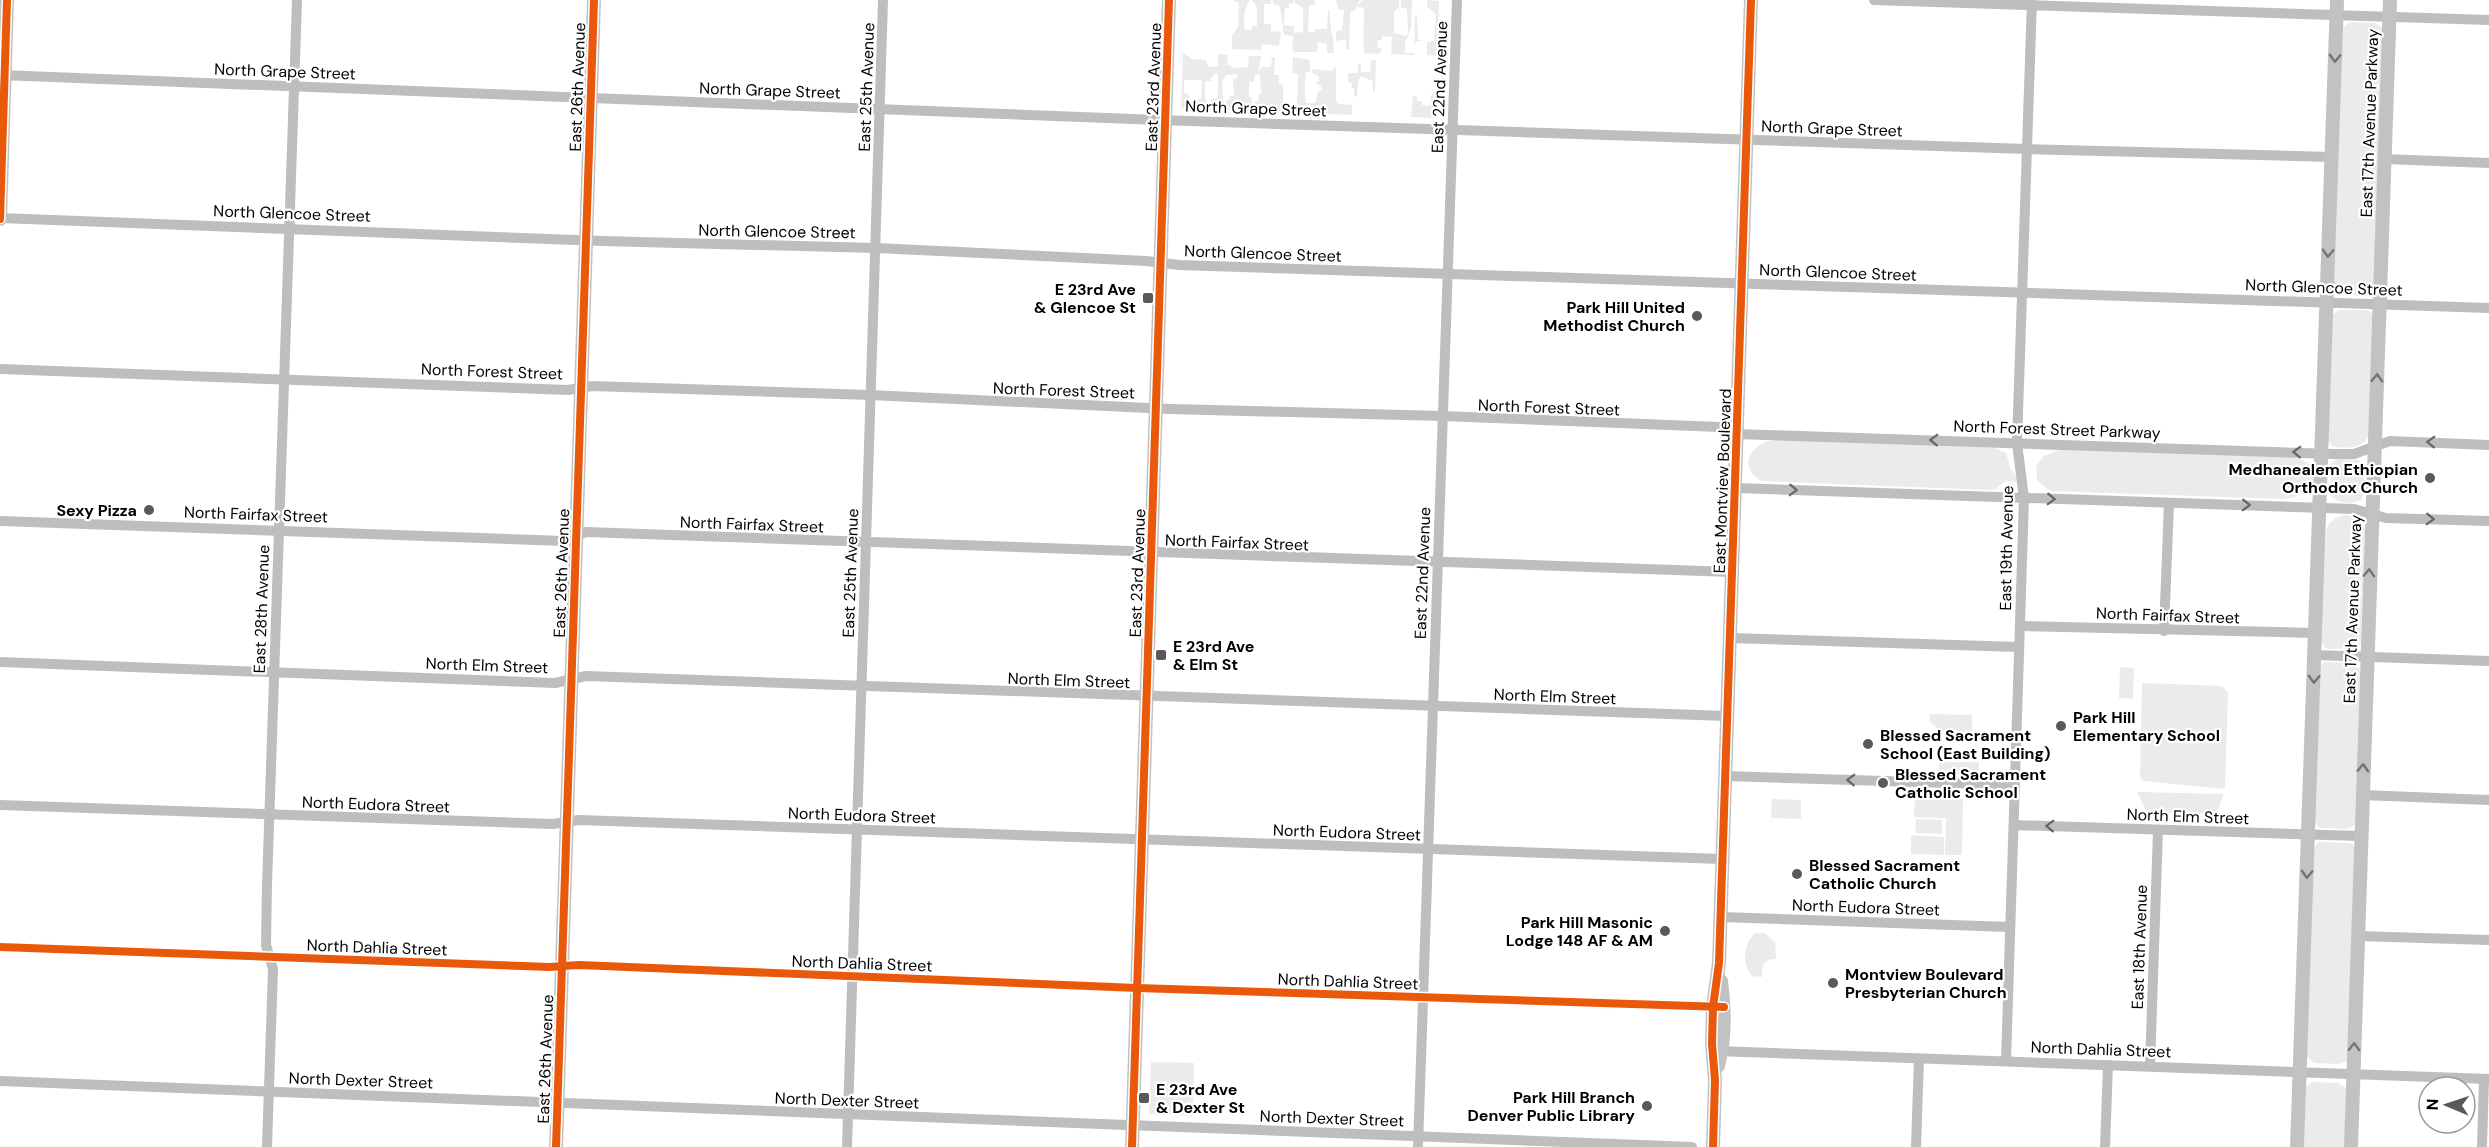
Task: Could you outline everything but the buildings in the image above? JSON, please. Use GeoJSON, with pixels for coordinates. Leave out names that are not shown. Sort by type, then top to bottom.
{"type":"FeatureCollection","features":[{"type":"Feature","properties":{"kind":"street"},"geometry":{"type":"LineString","coordinates":[[0,219],[2,75],[7,0]]}},
{"type":"Feature","properties":{"kind":"street","name":"East 28th Avenue"},"geometry":{"type":"LineString","coordinates":[[267,1147],[273,969],[266,945],[297,0]]}},
{"type":"Feature","properties":{"kind":"street","name":"East 26th Avenue"},"geometry":{"type":"LineString","coordinates":[[556,1147],[594,0]]}},
{"type":"Feature","properties":{"kind":"street","name":"East 25th Avenue"},"geometry":{"type":"LineString","coordinates":[[847,1147],[883,0]]}},
{"type":"Feature","properties":{"kind":"street","name":"East 23rd Avenue"},"geometry":{"type":"LineString","coordinates":[[1132,1147],[1169,0]]}},
{"type":"Feature","properties":{"kind":"street","name":"East 22nd Avenue"},"geometry":{"type":"LineString","coordinates":[[1418,1142],[1457,0]]}},
{"type":"Feature","properties":{"kind":"street","name":"East Montview Boulevard"},"geometry":{"type":"LineString","coordinates":[[1713,1147],[1751,0]]}},
{"type":"Feature","properties":{"kind":"street"},"geometry":{"type":"LineString","coordinates":[[1874,0],[2032,2],[2489,20]]}},
{"type":"Feature","properties":{"kind":"street"},"geometry":{"type":"LineString","coordinates":[[2297,1147],[2337,0]]}},
{"type":"Feature","properties":{"kind":"street","name":"East 17th Avenue Parkway"},"geometry":{"type":"LineString","coordinates":[[2351,1147],[2390,0]]}},
{"type":"Feature","properties":{"kind":"street","name":"East 19th Avenue"},"geometry":{"type":"LineString","coordinates":[[2006,1061],[2024,498],[2017,443],[2032,2]]}},
{"type":"Feature","properties":{"kind":"street","name":"North Grape Street"},"geometry":{"type":"LineString","coordinates":[[2,75],[1165,120],[2331,157]]}},
{"type":"Feature","properties":{"kind":"street"},"geometry":{"type":"LineString","coordinates":[[2384,159],[2489,163]]}},
{"type":"Feature","properties":{"kind":"street","name":"North Glencoe Street"},"geometry":{"type":"LineString","coordinates":[[0,219],[876,248],[1161,263],[1447,274],[2489,308]]}},
{"type":"Feature","properties":{"kind":"street","name":"North Forest Street"},"geometry":{"type":"LineString","coordinates":[[0,369],[568,390],[592,386],[870,395],[1156,408],[1442,416],[1720,427],[1737,434]]}},
{"type":"Feature","properties":{"kind":"street","name":"North Forest Street Parkway"},"geometry":{"type":"LineString","coordinates":[[1737,434],[2354,454],[2374,446]]}},
{"type":"Feature","properties":{"kind":"street"},"geometry":{"type":"LineString","coordinates":[[2374,446],[2390,441],[2489,445]]}},
{"type":"Feature","properties":{"kind":"street"},"geometry":{"type":"LineString","coordinates":[[1735,488],[2354,509],[2386,518],[2489,521]]}},
{"type":"Feature","properties":{"kind":"street"},"geometry":{"type":"LineString","coordinates":[[2164,631],[2169,503]]}},
{"type":"Feature","properties":{"kind":"street","name":"North Fairfax Street"},"geometry":{"type":"LineString","coordinates":[[0,520],[563,541],[586,532],[866,540],[1151,553],[1732,572]]}},
{"type":"Feature","properties":{"kind":"street","name":"North Fairfax Street"},"geometry":{"type":"LineString","coordinates":[[2020,626],[2315,633]]}},
{"type":"Feature","properties":{"kind":"street"},"geometry":{"type":"LineString","coordinates":[[1730,638],[2019,647]]}},
{"type":"Feature","properties":{"kind":"street"},"geometry":{"type":"LineString","coordinates":[[2314,655],[2489,662]]}},
{"type":"Feature","properties":{"kind":"street","name":"North Elm Street"},"geometry":{"type":"LineString","coordinates":[[0,662],[555,683],[588,676],[1727,716]]}},
{"type":"Feature","properties":{"kind":"street"},"geometry":{"type":"LineString","coordinates":[[1725,776],[2015,784]]}},
{"type":"Feature","properties":{"kind":"street"},"geometry":{"type":"LineString","coordinates":[[2362,795],[2489,800]]}},
{"type":"Feature","properties":{"kind":"street","name":"North Eudora Street"},"geometry":{"type":"LineString","coordinates":[[0,805],[553,824],[579,820],[1722,859]]}},
{"type":"Feature","properties":{"kind":"street","name":"North Elm Street"},"geometry":{"type":"LineString","coordinates":[[2014,825],[2360,836]]}},
{"type":"Feature","properties":{"kind":"street","name":"East 18th Avenue"},"geometry":{"type":"LineString","coordinates":[[2150,1066],[2158,830]]}},
{"type":"Feature","properties":{"kind":"street","name":"North Eudora Street"},"geometry":{"type":"LineString","coordinates":[[1721,917],[2010,927]]}},
{"type":"Feature","properties":{"kind":"street"},"geometry":{"type":"LineString","coordinates":[[2357,936],[2489,940]]}},
{"type":"Feature","properties":{"kind":"street","name":"North Dahlia Street"},"geometry":{"type":"LineString","coordinates":[[0,947],[1718,1007]]}},
{"type":"Feature","properties":{"kind":"street","name":"North Dahlia Street"},"geometry":{"type":"LineString","coordinates":[[1717,1051],[2487,1079]]}},
{"type":"Feature","properties":{"kind":"street"},"geometry":{"type":"LineString","coordinates":[[1916,1147],[1919,1059]]}},
{"type":"Feature","properties":{"kind":"street"},"geometry":{"type":"LineString","coordinates":[[2105,1147],[2108,1065]]}},
{"type":"Feature","properties":{"kind":"street"},"geometry":{"type":"LineString","coordinates":[[2482,1147],[2487,1079]]}},
{"type":"Feature","properties":{"kind":"street","name":"North Dexter Street"},"geometry":{"type":"LineString","coordinates":[[0,1081],[1133,1125],[1418,1142],[1692,1147]]}},
{"type":"Feature","properties":{"kind":"shaded area"},"geometry":{"type":"Polygon","coordinates":[[[1233,0],[1250,0],[1245,10],[1244,22],[1245,30],[1252,30],[1252,26],[1257,26],[1257,7],[1252,0],[1271,0],[1271,4],[1264,4],[1264,24],[1271,24],[1271,31],[1281,32],[1279,46],[1262,44],[1261,50],[1232,49],[1232,35],[1238,27],[1239,3],[1233,0]]]}},
{"type":"Feature","properties":{"kind":"shaded area"},"geometry":{"type":"Polygon","coordinates":[[[1273,0],[1294,0],[1294,3],[1289,4],[1289,8],[1285,8],[1284,25],[1294,26],[1294,33],[1303,32],[1303,8],[1295,3],[1295,0],[1315,0],[1315,5],[1309,5],[1308,32],[1315,32],[1315,29],[1327,29],[1328,11],[1330,11],[1334,53],[1327,53],[1327,44],[1318,42],[1317,52],[1294,52],[1292,49],[1293,36],[1284,35],[1280,6],[1273,4],[1273,0]]]}},
{"type":"Feature","properties":{"kind":"shaded area"},"geometry":{"type":"Polygon","coordinates":[[[1336,0],[1360,0],[1355,10],[1350,12],[1349,49],[1346,49],[1346,39],[1336,41],[1336,31],[1342,30],[1344,10],[1338,9],[1336,0]]]}},
{"type":"Feature","properties":{"kind":"shaded area"},"geometry":{"type":"Polygon","coordinates":[[[1362,0],[1399,0],[1399,7],[1394,12],[1394,33],[1405,36],[1408,33],[1407,9],[1401,7],[1401,0],[1412,0],[1411,28],[1405,43],[1405,53],[1414,53],[1415,15],[1417,15],[1418,40],[1425,40],[1415,42],[1414,55],[1391,54],[1392,37],[1382,36],[1382,40],[1378,40],[1377,48],[1382,48],[1379,54],[1364,53],[1364,10],[1357,7],[1362,0]]]}},
{"type":"Feature","properties":{"kind":"shaded area"},"geometry":{"type":"Polygon","coordinates":[[[1427,0],[1439,1],[1437,56],[1427,55],[1427,42],[1434,41],[1436,14],[1427,7],[1427,0]]]}},
{"type":"Feature","properties":{"kind":"shaded area"},"geometry":{"type":"Polygon","coordinates":[[[2351,22],[2375,23],[2382,28],[2374,289],[2370,295],[2341,295],[2337,294],[2333,286],[2343,27],[2351,22]]]}},
{"type":"Feature","properties":{"kind":"shaded area"},"geometry":{"type":"Polygon","coordinates":[[[1183,53],[1192,59],[1206,60],[1208,67],[1218,66],[1218,54],[1228,55],[1227,65],[1231,65],[1231,68],[1248,67],[1249,56],[1261,56],[1258,75],[1255,75],[1254,82],[1249,82],[1252,111],[1226,110],[1226,100],[1234,96],[1233,79],[1237,78],[1237,74],[1226,75],[1222,82],[1224,110],[1210,110],[1211,99],[1216,99],[1218,96],[1218,74],[1215,73],[1211,81],[1205,81],[1205,100],[1209,102],[1208,110],[1193,109],[1192,100],[1201,99],[1202,80],[1184,80],[1184,93],[1189,95],[1190,107],[1181,109],[1183,53]]]}},
{"type":"Feature","properties":{"kind":"shaded area"},"geometry":{"type":"Polygon","coordinates":[[[1272,57],[1275,57],[1274,75],[1279,75],[1279,84],[1283,85],[1283,102],[1286,105],[1286,111],[1255,111],[1255,101],[1258,101],[1259,94],[1262,94],[1259,71],[1262,67],[1271,67],[1272,57]]]}},
{"type":"Feature","properties":{"kind":"shaded area"},"geometry":{"type":"Polygon","coordinates":[[[1293,57],[1310,60],[1310,72],[1306,72],[1305,88],[1306,103],[1309,103],[1308,113],[1289,112],[1289,107],[1297,105],[1298,74],[1292,73],[1293,57]]]}},
{"type":"Feature","properties":{"kind":"shaded area"},"geometry":{"type":"Polygon","coordinates":[[[1371,60],[1376,60],[1375,91],[1373,91],[1373,81],[1361,76],[1357,96],[1354,97],[1354,88],[1351,88],[1353,83],[1348,82],[1348,73],[1358,73],[1358,64],[1361,64],[1361,72],[1370,72],[1371,60]]]}},
{"type":"Feature","properties":{"kind":"shaded area"},"geometry":{"type":"Polygon","coordinates":[[[1336,67],[1336,101],[1338,104],[1352,105],[1352,115],[1311,113],[1310,103],[1315,103],[1318,91],[1322,90],[1321,86],[1315,83],[1319,81],[1319,77],[1312,72],[1312,69],[1332,71],[1336,67]]]}},
{"type":"Feature","properties":{"kind":"shaded area"},"geometry":{"type":"Polygon","coordinates":[[[1436,94],[1436,118],[1411,117],[1413,96],[1417,96],[1417,101],[1422,101],[1422,105],[1430,106],[1431,95],[1436,94]]]}},
{"type":"Feature","properties":{"kind":"shaded area"},"geometry":{"type":"Polygon","coordinates":[[[2339,310],[2367,310],[2374,317],[2369,433],[2363,443],[2349,448],[2332,446],[2328,440],[2333,314],[2339,310]]]}},
{"type":"Feature","properties":{"kind":"shaded area"},"geometry":{"type":"Polygon","coordinates":[[[1773,440],[1996,448],[2006,453],[2011,470],[2024,483],[2006,481],[1996,489],[1989,490],[1762,481],[1754,476],[1748,463],[1758,446],[1773,440]]]}},
{"type":"Feature","properties":{"kind":"shaded area"},"geometry":{"type":"Polygon","coordinates":[[[2061,449],[2293,457],[2304,460],[2314,472],[2310,486],[2304,492],[2285,499],[2050,491],[2037,480],[2036,466],[2044,456],[2061,449]]]}},
{"type":"Feature","properties":{"kind":"shaded area"},"geometry":{"type":"Polygon","coordinates":[[[2338,458],[2358,460],[2364,464],[2364,494],[2361,500],[2345,502],[2338,501],[2331,496],[2331,463],[2338,458]]]}},
{"type":"Feature","properties":{"kind":"shaded area"},"geometry":{"type":"Polygon","coordinates":[[[2348,515],[2361,520],[2365,528],[2361,642],[2358,648],[2328,649],[2321,640],[2326,533],[2328,525],[2333,520],[2348,515]]]}},
{"type":"Feature","properties":{"kind":"shaded area"},"geometry":{"type":"Polygon","coordinates":[[[2325,662],[2352,663],[2360,669],[2355,822],[2354,826],[2347,829],[2318,827],[2314,820],[2320,666],[2325,662]]]}},
{"type":"Feature","properties":{"kind":"shaded area"},"geometry":{"type":"Polygon","coordinates":[[[2120,667],[2134,668],[2133,699],[2119,698],[2120,667]]]}},
{"type":"Feature","properties":{"kind":"shaded area"},"geometry":{"type":"Polygon","coordinates":[[[2142,683],[2222,686],[2228,693],[2225,789],[2144,781],[2140,778],[2142,683]]]}},
{"type":"Feature","properties":{"kind":"shaded area"},"geometry":{"type":"Polygon","coordinates":[[[1930,714],[1972,715],[1972,732],[1940,731],[1929,721],[1930,714]]]}},
{"type":"Feature","properties":{"kind":"shaded area"},"geometry":{"type":"Polygon","coordinates":[[[1940,762],[1979,762],[1979,774],[1938,773],[1940,762]]]}},
{"type":"Feature","properties":{"kind":"shaded area"},"geometry":{"type":"Polygon","coordinates":[[[2137,792],[2224,794],[2216,814],[2147,812],[2137,792]]]}},
{"type":"Feature","properties":{"kind":"shaded area"},"geometry":{"type":"Polygon","coordinates":[[[1915,797],[1963,799],[1962,855],[1945,855],[1946,818],[1914,817],[1915,797]]]}},
{"type":"Feature","properties":{"kind":"shaded area"},"geometry":{"type":"Polygon","coordinates":[[[1772,799],[1801,800],[1801,819],[1771,818],[1772,799]]]}},
{"type":"Feature","properties":{"kind":"shaded area"},"geometry":{"type":"Polygon","coordinates":[[[1916,819],[1942,820],[1942,834],[1915,833],[1916,819]]]}},
{"type":"Feature","properties":{"kind":"shaded area"},"geometry":{"type":"Polygon","coordinates":[[[1911,835],[1944,837],[1944,855],[1911,854],[1911,835]]]}},
{"type":"Feature","properties":{"kind":"shaded area"},"geometry":{"type":"Polygon","coordinates":[[[2320,842],[2348,843],[2354,845],[2355,849],[2347,1061],[2339,1064],[2314,1063],[2307,1056],[2314,849],[2320,842]]]}},
{"type":"Feature","properties":{"kind":"shaded area"},"geometry":{"type":"Polygon","coordinates":[[[1756,933],[1764,933],[1775,942],[1776,959],[1768,960],[1764,964],[1762,977],[1752,976],[1745,959],[1748,942],[1756,933]]]}},
{"type":"Feature","properties":{"kind":"shaded area"},"geometry":{"type":"Polygon","coordinates":[[[1151,1062],[1194,1063],[1193,1116],[1149,1114],[1151,1062]]]}},
{"type":"Feature","properties":{"kind":"shaded area"},"geometry":{"type":"Polygon","coordinates":[[[2312,1082],[2338,1083],[2346,1088],[2345,1147],[2304,1147],[2306,1087],[2312,1082]]]}},
{"type":"Feature","properties":{"kind":"cycle path"},"geometry":{"type":"LineString","coordinates":[[0,219],[7,0]]}},
{"type":"Feature","properties":{"kind":"cycle path"},"geometry":{"type":"LineString","coordinates":[[556,1147],[594,0]]}},
{"type":"Feature","properties":{"kind":"cycle path"},"geometry":{"type":"LineString","coordinates":[[1132,1147],[1169,0]]}},
{"type":"Feature","properties":{"kind":"cycle path"},"geometry":{"type":"LineString","coordinates":[[1713,1147],[1715,1080],[1712,1044],[1713,1007],[1719,963],[1751,0]]}},
{"type":"Feature","properties":{"kind":"cycle path"},"geometry":{"type":"LineString","coordinates":[[0,947],[549,967],[579,965],[1137,988],[1724,1007]]}},
{"type":"Feature","properties":{"kind":"place","name":"E 23rd Ave & Glencoe St"},"geometry":{"type":"Point","coordinates":[1148,298]}},
{"type":"Feature","properties":{"kind":"place","name":"Park Hill United Methodist Church"},"geometry":{"type":"Point","coordinates":[1697,316]}},
{"type":"Feature","properties":{"kind":"place","name":"Medhanealem Ethiopian Orthodox Church"},"geometry":{"type":"Point","coordinates":[2430,478]}},
{"type":"Feature","properties":{"kind":"place","name":"Sexy Pizza"},"geometry":{"type":"Point","coordinates":[149,510]}},
{"type":"Feature","properties":{"kind":"place","name":"E 23rd Ave & Elm St"},"geometry":{"type":"Point","coordinates":[1161,655]}},
{"type":"Feature","properties":{"kind":"place","name":"Park Hill Elementary School"},"geometry":{"type":"Point","coordinates":[2061,726]}},
{"type":"Feature","properties":{"kind":"place","name":"Blessed Sacrament School (East Building)"},"geometry":{"type":"Point","coordinates":[1868,744]}},
{"type":"Feature","properties":{"kind":"place","name":"Blessed Sacrament Catholic School"},"geometry":{"type":"Point","coordinates":[1883,783]}},
{"type":"Feature","properties":{"kind":"place","name":"Blessed Sacrament Catholic Church"},"geometry":{"type":"Point","coordinates":[1797,874]}},
{"type":"Feature","properties":{"kind":"place","name":"Park Hill Masonic Lodge 148 AF & AM"},"geometry":{"type":"Point","coordinates":[1665,931]}},
{"type":"Feature","properties":{"kind":"place","name":"Montview Boulevard Presbyterian Church"},"geometry":{"type":"Point","coordinates":[1833,983]}},
{"type":"Feature","properties":{"kind":"place","name":"E 23rd Ave & Dexter St"},"geometry":{"type":"Point","coordinates":[1144,1098]}},
{"type":"Feature","properties":{"kind":"place","name":"Park Hill Branch Denver Public Library"},"geometry":{"type":"Point","coordinates":[1647,1106]}}]}
